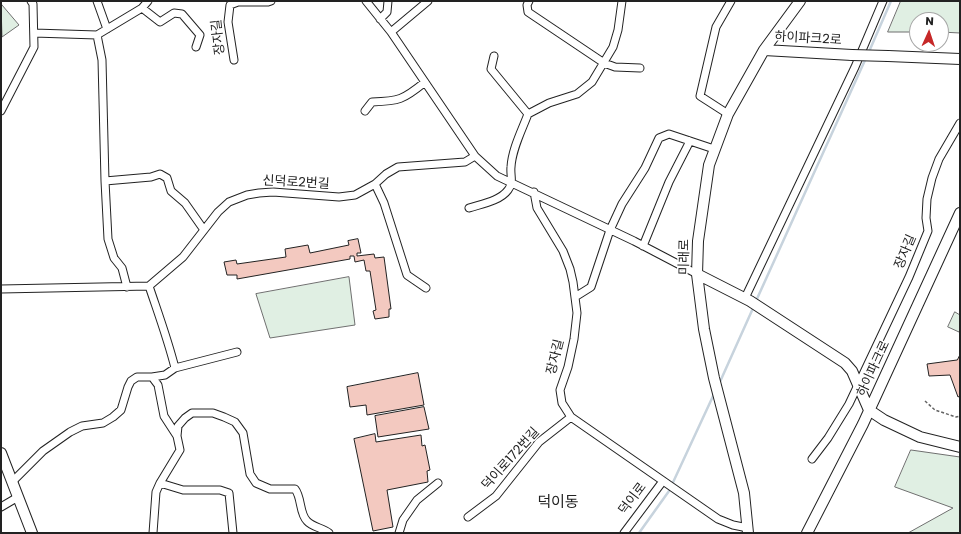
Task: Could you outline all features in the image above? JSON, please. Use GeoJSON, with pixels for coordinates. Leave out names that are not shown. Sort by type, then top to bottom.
{"type":"FeatureCollection","features":[{"type":"Feature","properties":{"kind":"street"},"geometry":{"type":"LineString","coordinates":[[1,111],[34,47],[31,1]]}},
{"type":"Feature","properties":{"kind":"street"},"geometry":{"type":"LineString","coordinates":[[97,1],[107,29]]}},
{"type":"Feature","properties":{"kind":"street"},"geometry":{"type":"LineString","coordinates":[[34,33],[97,35],[142,8],[148,1]]}},
{"type":"Feature","properties":{"kind":"street","name":"장자길"},"geometry":{"type":"LineString","coordinates":[[234,60],[228,22],[230,5],[238,2],[271,1]]}},
{"type":"Feature","properties":{"kind":"street"},"geometry":{"type":"LineString","coordinates":[[366,1],[390,32],[475,156],[497,176],[534,192],[748,299],[845,363],[852,371],[869,410],[884,420],[920,437],[960,447]]}},
{"type":"Feature","properties":{"kind":"street"},"geometry":{"type":"LineString","coordinates":[[380,19],[387,12],[388,1]]}},
{"type":"Feature","properties":{"kind":"street"},"geometry":{"type":"LineString","coordinates":[[390,32],[428,1]]}},
{"type":"Feature","properties":{"kind":"street"},"geometry":{"type":"LineString","coordinates":[[529,1],[527,5],[528,12],[604,64],[615,67],[640,68]]}},
{"type":"Feature","properties":{"kind":"street"},"geometry":{"type":"LineString","coordinates":[[469,208],[499,197],[508,191],[512,182],[511,166],[514,150],[528,114],[549,103],[577,94],[592,82],[613,47],[618,30],[622,1]]}},
{"type":"Feature","properties":{"kind":"street"},"geometry":{"type":"LineString","coordinates":[[728,114],[700,96],[716,27],[731,1]]}},
{"type":"Feature","properties":{"kind":"street","name":"미래로"},"geometry":{"type":"LineString","coordinates":[[748,530],[744,493],[721,408],[704,329],[697,274],[698,241],[709,165],[714,148],[728,114],[764,50],[800,1]]}},
{"type":"Feature","properties":{"kind":"street"},"geometry":{"type":"LineString","coordinates":[[748,299],[855,67],[883,1]]}},
{"type":"Feature","properties":{"kind":"street"},"geometry":{"type":"LineString","coordinates":[[142,8],[160,22],[174,13],[182,14],[200,35],[196,46]]}},
{"type":"Feature","properties":{"kind":"street"},"geometry":{"type":"LineString","coordinates":[[97,35],[102,60],[108,239],[114,258],[122,268],[127,287]]}},
{"type":"Feature","properties":{"kind":"street","name":"하이파크2로"},"geometry":{"type":"LineString","coordinates":[[764,50],[960,59]]}},
{"type":"Feature","properties":{"kind":"street"},"geometry":{"type":"LineString","coordinates":[[494,56],[491,69],[528,114]]}},
{"type":"Feature","properties":{"kind":"street"},"geometry":{"type":"LineString","coordinates":[[365,111],[372,102],[394,101],[410,95],[425,82]]}},
{"type":"Feature","properties":{"kind":"street","name":"장자길"},"geometry":{"type":"LineString","coordinates":[[812,459],[828,438],[858,387],[909,277],[928,232],[926,218],[927,199],[932,178],[939,159],[960,123]]}},
{"type":"Feature","properties":{"kind":"street"},"geometry":{"type":"LineString","coordinates":[[575,297],[591,287],[610,230],[622,204],[644,168],[659,138],[669,134],[714,148]]}},
{"type":"Feature","properties":{"kind":"street"},"geometry":{"type":"LineString","coordinates":[[642,246],[669,182],[690,141]]}},
{"type":"Feature","properties":{"kind":"street","name":"신덕로2번길"},"geometry":{"type":"LineString","coordinates":[[150,286],[182,257],[218,212],[229,202],[247,195],[273,192],[339,197],[355,195],[375,184],[386,174],[398,167],[465,162],[475,156]]}},
{"type":"Feature","properties":{"kind":"street"},"geometry":{"type":"LineString","coordinates":[[105,181],[151,177],[160,174],[167,178],[171,190],[184,203],[204,230]]}},
{"type":"Feature","properties":{"kind":"street"},"geometry":{"type":"LineString","coordinates":[[375,184],[384,203],[407,275],[426,288]]}},
{"type":"Feature","properties":{"kind":"street","name":"장자길"},"geometry":{"type":"LineString","coordinates":[[534,192],[537,208],[563,251],[570,269],[575,297],[577,313],[574,339],[568,367],[560,390],[562,403],[571,417],[665,482],[718,518],[748,530]]}},
{"type":"Feature","properties":{"kind":"street","name":"하이파크로"},"geometry":{"type":"LineString","coordinates":[[807,533],[863,424],[960,213]]}},
{"type":"Feature","properties":{"kind":"street"},"geometry":{"type":"LineString","coordinates":[[1,289],[150,286],[161,325],[168,338],[175,368]]}},
{"type":"Feature","properties":{"kind":"street"},"geometry":{"type":"LineString","coordinates":[[12,482],[43,451],[70,432],[82,426],[103,423],[113,417],[120,410],[131,381],[137,377],[165,375],[175,368],[237,352]]}},
{"type":"Feature","properties":{"kind":"street"},"geometry":{"type":"LineString","coordinates":[[152,377],[158,385],[164,416],[178,436]]}},
{"type":"Feature","properties":{"kind":"street"},"geometry":{"type":"LineString","coordinates":[[153,533],[156,492],[180,450],[178,426],[192,412],[213,413],[235,422],[243,433],[250,474],[256,483],[270,489],[295,489],[299,495],[302,514],[307,522],[329,533]]}},
{"type":"Feature","properties":{"kind":"street","name":"덕이로172번길"},"geometry":{"type":"LineString","coordinates":[[468,517],[496,496],[538,442],[571,417]]}},
{"type":"Feature","properties":{"kind":"street"},"geometry":{"type":"LineString","coordinates":[[1,453],[32,533]]}},
{"type":"Feature","properties":{"kind":"street","name":"덕이로"},"geometry":{"type":"LineString","coordinates":[[624,533],[665,482]]}},
{"type":"Feature","properties":{"kind":"street"},"geometry":{"type":"LineString","coordinates":[[160,483],[183,490],[220,490],[229,493],[233,533]]}},
{"type":"Feature","properties":{"kind":"street"},"geometry":{"type":"LineString","coordinates":[[399,533],[403,520],[417,500],[438,483]]}},
{"type":"Feature","properties":{"kind":"street"},"geometry":{"type":"LineString","coordinates":[[1,507],[18,497]]}},
{"type":"Feature","properties":{"kind":"path"},"geometry":{"type":"LineString","coordinates":[[924,401],[934,410],[956,417],[960,416]]}},
{"type":"Feature","properties":{"kind":"green space"},"geometry":{"type":"Polygon","coordinates":[[[901,1],[960,1],[960,33],[949,32],[949,12],[909,12],[909,32],[888,32],[901,1]]]}},
{"type":"Feature","properties":{"kind":"green space"},"geometry":{"type":"Polygon","coordinates":[[[2,5],[19,25],[2,37],[1,6],[2,5]]]}},
{"type":"Feature","properties":{"kind":"green space"},"geometry":{"type":"Polygon","coordinates":[[[349,277],[355,325],[270,338],[256,294],[349,277]]]}},
{"type":"Feature","properties":{"kind":"green space"},"geometry":{"type":"Polygon","coordinates":[[[955,312],[960,315],[959,332],[948,327],[955,312]]]}},
{"type":"Feature","properties":{"kind":"green space"},"geometry":{"type":"Polygon","coordinates":[[[911,450],[960,457],[960,533],[908,533],[953,508],[895,487],[911,450]]]}},
{"type":"Feature","properties":{"kind":"building"},"geometry":{"type":"Polygon","coordinates":[[[358,239],[361,253],[357,253],[357,256],[374,254],[375,258],[384,257],[391,309],[389,309],[389,317],[375,319],[373,311],[376,310],[370,271],[366,271],[364,260],[355,262],[354,256],[350,256],[350,259],[237,279],[237,275],[227,275],[224,262],[236,260],[237,264],[286,257],[285,249],[308,245],[310,253],[349,245],[348,241],[358,239]]]}},
{"type":"Feature","properties":{"kind":"building"},"geometry":{"type":"Polygon","coordinates":[[[960,355],[960,396],[958,397],[950,375],[929,376],[927,364],[957,360],[960,355]]]}},
{"type":"Feature","properties":{"kind":"building"},"geometry":{"type":"Polygon","coordinates":[[[418,373],[424,405],[367,415],[366,405],[350,407],[347,387],[418,373]]]}},
{"type":"Feature","properties":{"kind":"building"},"geometry":{"type":"Polygon","coordinates":[[[424,407],[429,429],[378,437],[375,416],[424,407]]]}},
{"type":"Feature","properties":{"kind":"building"},"geometry":{"type":"Polygon","coordinates":[[[375,434],[376,442],[421,435],[422,446],[425,445],[430,470],[427,471],[428,482],[387,490],[393,527],[373,531],[354,439],[375,434]]]}},
{"type":"Feature","properties":{"kind":"waterway"},"geometry":{"type":"LineString","coordinates":[[868,54],[891,1]]}},
{"type":"Feature","properties":{"kind":"waterway"},"geometry":{"type":"LineString","coordinates":[[756,301],[866,58]]}},
{"type":"Feature","properties":{"kind":"waterway"},"geometry":{"type":"LineString","coordinates":[[719,384],[754,306]]}},
{"type":"Feature","properties":{"kind":"waterway"},"geometry":{"type":"LineString","coordinates":[[639,533],[669,491],[714,394]]}},
{"type":"Feature","properties":{"kind":"district","name":"덕이동"},"geometry":{"type":"Point","coordinates":[558,503]}}]}
